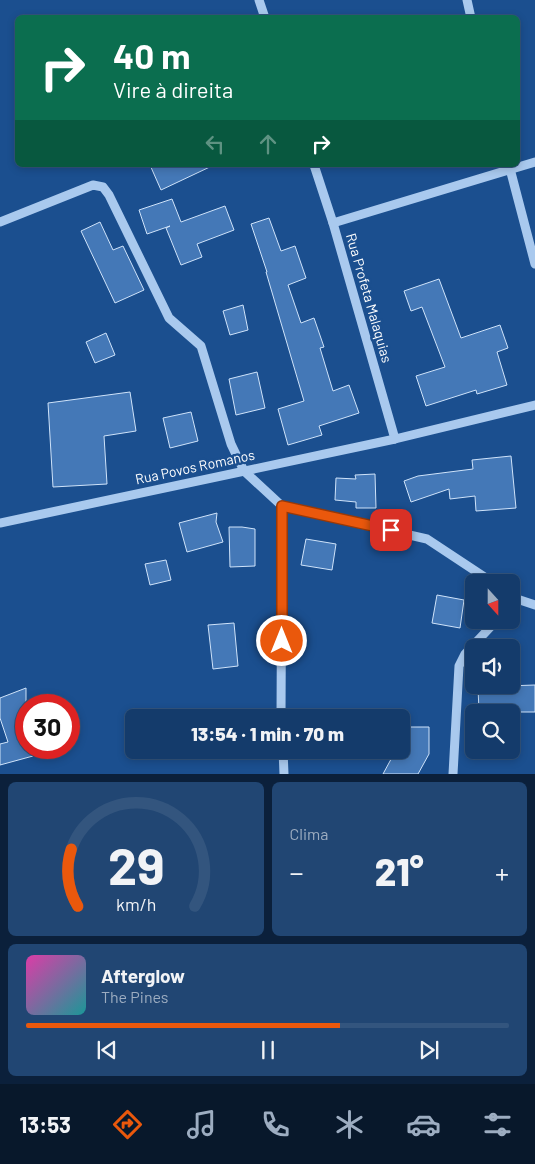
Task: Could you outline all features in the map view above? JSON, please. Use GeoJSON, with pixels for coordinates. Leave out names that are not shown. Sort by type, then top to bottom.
{"type":"FeatureCollection","features":[{"type":"Feature","properties":{"kind":"street"},"geometry":{"type":"LineString","coordinates":[[259,0],[264,15]]}},
{"type":"Feature","properties":{"kind":"street"},"geometry":{"type":"LineString","coordinates":[[468,0],[470,15]]}},
{"type":"Feature","properties":{"kind":"street"},"geometry":{"type":"LineString","coordinates":[[520,165],[535,162]]}},
{"type":"Feature","properties":{"kind":"street","name":"Rua Profeta Malaquias"},"geometry":{"type":"LineString","coordinates":[[315,167],[333,223],[395,438]]}},
{"type":"Feature","properties":{"kind":"street"},"geometry":{"type":"LineString","coordinates":[[333,223],[509,167],[535,264]]}},
{"type":"Feature","properties":{"kind":"street"},"geometry":{"type":"LineString","coordinates":[[0,222],[93,185],[103,187],[109,195],[169,318],[201,346],[231,444],[244,471],[282,506],[427,539],[480,574]]}},
{"type":"Feature","properties":{"kind":"street","name":"Rua Povos Romanos"},"geometry":{"type":"LineString","coordinates":[[0,523],[395,438],[535,405]]}},
{"type":"Feature","properties":{"kind":"street"},"geometry":{"type":"LineString","coordinates":[[281,709],[282,506]]}},
{"type":"Feature","properties":{"kind":"street"},"geometry":{"type":"LineString","coordinates":[[520,602],[535,605]]}},
{"type":"Feature","properties":{"kind":"street"},"geometry":{"type":"LineString","coordinates":[[453,774],[459,666],[465,654],[489,629]]}},
{"type":"Feature","properties":{"kind":"street"},"geometry":{"type":"LineString","coordinates":[[283,759],[284,774]]}},
{"type":"Feature","properties":{"kind":"building"},"geometry":{"type":"Polygon","coordinates":[[[151,167],[210,167],[161,190],[151,167]]]}},
{"type":"Feature","properties":{"kind":"building"},"geometry":{"type":"Polygon","coordinates":[[[172,199],[181,222],[225,206],[234,230],[197,244],[202,257],[181,265],[166,228],[170,226],[147,234],[139,210],[172,199]]]}},
{"type":"Feature","properties":{"kind":"building"},"geometry":{"type":"Polygon","coordinates":[[[269,218],[281,251],[295,246],[306,278],[288,285],[301,323],[314,318],[324,347],[320,348],[333,391],[349,385],[359,413],[319,426],[322,435],[288,445],[278,409],[304,401],[267,272],[251,224],[269,218]]]}},
{"type":"Feature","properties":{"kind":"building"},"geometry":{"type":"Polygon","coordinates":[[[100,222],[113,250],[123,246],[144,290],[115,303],[81,231],[100,222]]]}},
{"type":"Feature","properties":{"kind":"building"},"geometry":{"type":"Polygon","coordinates":[[[439,279],[461,338],[500,325],[508,348],[497,352],[507,385],[477,394],[476,390],[426,406],[416,376],[445,367],[422,307],[411,311],[404,291],[439,279]]]}},
{"type":"Feature","properties":{"kind":"building"},"geometry":{"type":"Polygon","coordinates":[[[243,305],[248,330],[230,335],[223,311],[243,305]]]}},
{"type":"Feature","properties":{"kind":"building"},"geometry":{"type":"Polygon","coordinates":[[[106,333],[115,355],[95,363],[86,342],[106,333]]]}},
{"type":"Feature","properties":{"kind":"building"},"geometry":{"type":"Polygon","coordinates":[[[257,372],[265,408],[236,415],[229,379],[257,372]]]}},
{"type":"Feature","properties":{"kind":"building"},"geometry":{"type":"Polygon","coordinates":[[[130,392],[136,431],[104,436],[107,484],[53,487],[48,403],[130,392]]]}},
{"type":"Feature","properties":{"kind":"building"},"geometry":{"type":"Polygon","coordinates":[[[191,412],[198,441],[170,448],[163,418],[191,412]]]}},
{"type":"Feature","properties":{"kind":"building"},"geometry":{"type":"Polygon","coordinates":[[[511,456],[516,508],[476,511],[475,496],[450,499],[449,489],[411,502],[404,481],[418,476],[473,469],[472,460],[511,456]]]}},
{"type":"Feature","properties":{"kind":"building"},"geometry":{"type":"Polygon","coordinates":[[[375,474],[376,508],[356,508],[356,502],[335,500],[336,478],[356,479],[355,475],[375,474]]]}},
{"type":"Feature","properties":{"kind":"building"},"geometry":{"type":"Polygon","coordinates":[[[217,513],[216,522],[223,542],[187,552],[179,523],[217,513]]]}},
{"type":"Feature","properties":{"kind":"building"},"geometry":{"type":"Polygon","coordinates":[[[229,527],[255,529],[255,566],[230,567],[229,527]]]}},
{"type":"Feature","properties":{"kind":"building"},"geometry":{"type":"Polygon","coordinates":[[[306,539],[336,544],[332,570],[301,565],[306,539]]]}},
{"type":"Feature","properties":{"kind":"building"},"geometry":{"type":"Polygon","coordinates":[[[166,560],[171,580],[150,585],[145,564],[166,560]]]}},
{"type":"Feature","properties":{"kind":"building"},"geometry":{"type":"Polygon","coordinates":[[[437,595],[464,600],[460,628],[432,623],[437,595]]]}},
{"type":"Feature","properties":{"kind":"building"},"geometry":{"type":"Polygon","coordinates":[[[234,623],[238,666],[213,669],[208,625],[234,623]]]}},
{"type":"Feature","properties":{"kind":"building"},"geometry":{"type":"Polygon","coordinates":[[[535,685],[535,712],[520,712],[520,704],[479,704],[478,694],[520,694],[520,686],[535,685]]]}},
{"type":"Feature","properties":{"kind":"building"},"geometry":{"type":"Polygon","coordinates":[[[26,688],[26,694],[15,694],[15,759],[22,759],[0,765],[0,744],[8,742],[0,718],[0,698],[26,688]]]}},
{"type":"Feature","properties":{"kind":"building"},"geometry":{"type":"Polygon","coordinates":[[[410,727],[429,727],[429,754],[418,774],[383,774],[391,759],[410,759],[410,727]]]}},
{"type":"Feature","properties":{"kind":"route"},"geometry":{"type":"LineString","coordinates":[[282,641],[282,506],[391,530]]}}]}
